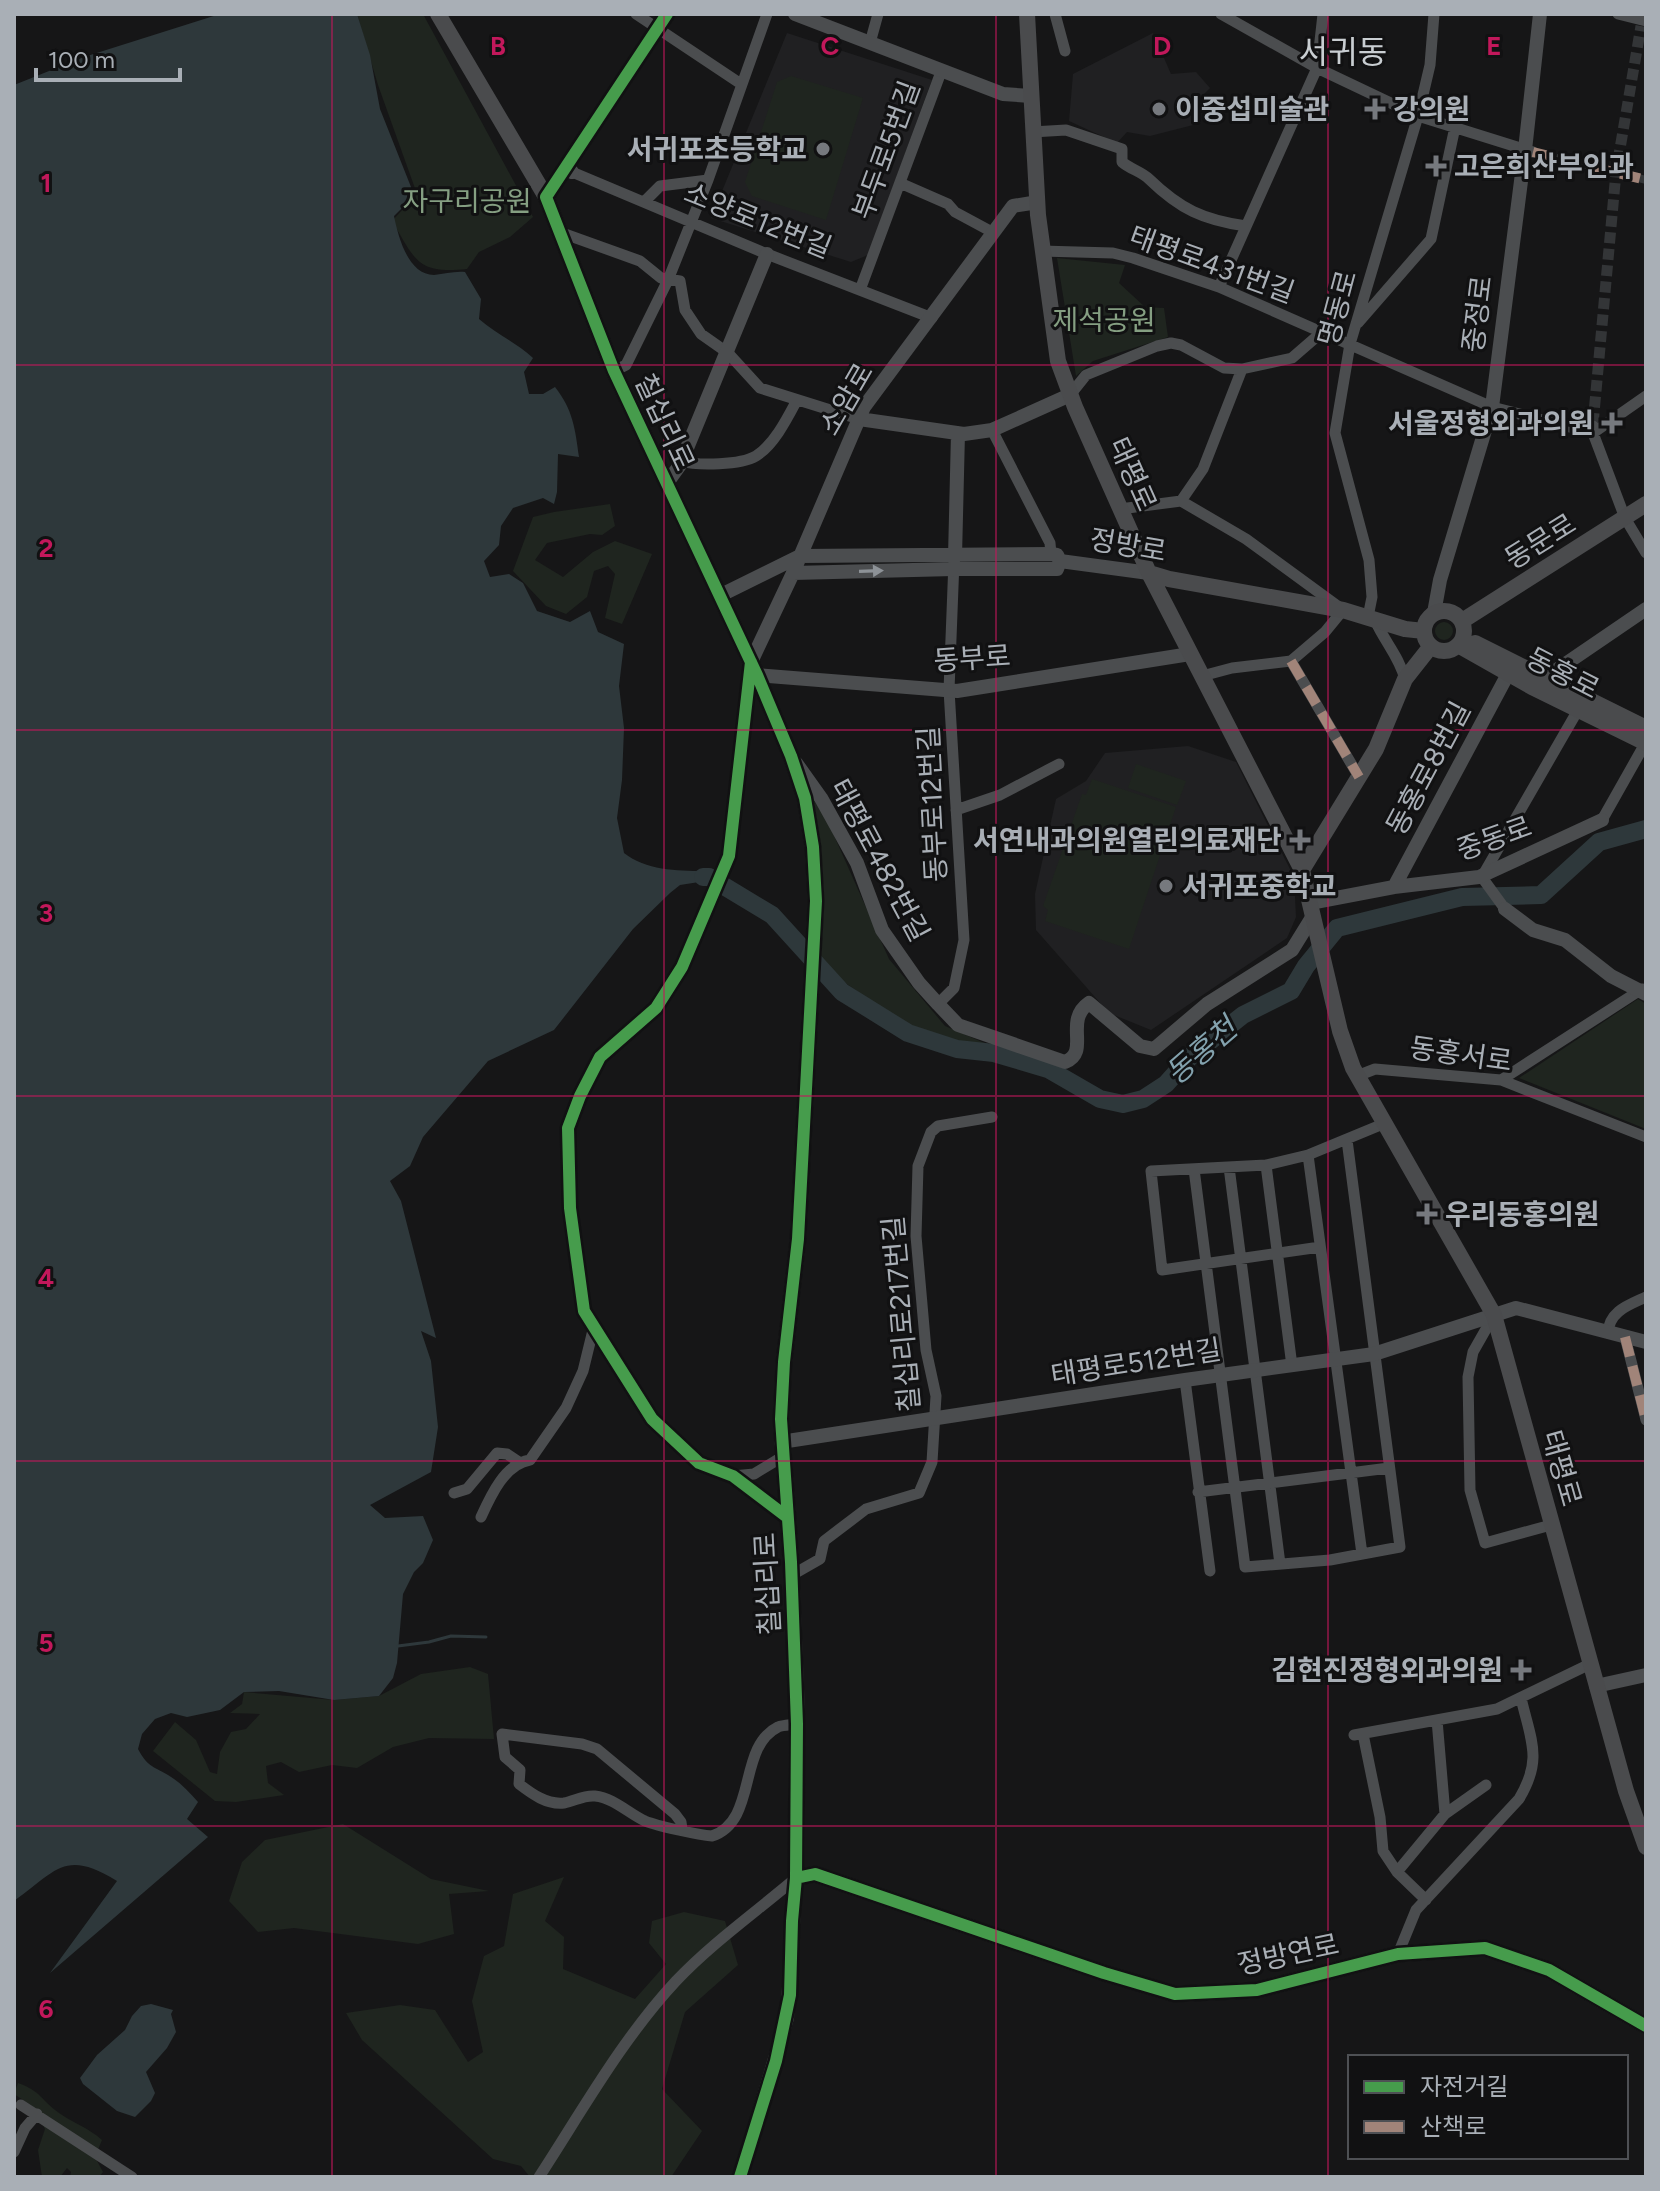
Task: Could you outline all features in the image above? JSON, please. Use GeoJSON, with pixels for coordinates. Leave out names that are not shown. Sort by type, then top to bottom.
{"type":"FeatureCollection","features":[{"type":"Feature","properties":{"kind":"main road","name":"태평로"},"geometry":{"type":"LineString","coordinates":[[1027,14],[1041,251],[1058,361],[1149,573],[1302,870],[1340,1031],[1357,1076],[1494,1315],[1627,1795],[1646,1847]]}},
{"type":"Feature","properties":{"kind":"main road","name":"칠십리로"},"geometry":{"type":"LineString","coordinates":[[441,15],[546,197],[614,371],[754,669],[791,756],[805,798],[813,847],[816,901],[798,1239],[784,1362],[782,1450],[792,1575],[797,1724],[796,1878]]}},
{"type":"Feature","properties":{"kind":"main road","name":"동문로"},"geometry":{"type":"LineString","coordinates":[[1461,634],[1646,504]]}},
{"type":"Feature","properties":{"kind":"main road","name":"정방로"},"geometry":{"type":"LineString","coordinates":[[1149,573],[1343,610],[1427,638]]}},
{"type":"Feature","properties":{"kind":"main road"},"geometry":{"type":"LineString","coordinates":[[1302,870],[1376,749],[1405,679],[1427,638],[1428,619],[1434,613],[1448,611],[1461,634],[1446,651],[1427,638]]}},
{"type":"Feature","properties":{"kind":"main road","name":"동홍로"},"geometry":{"type":"LineString","coordinates":[[1461,634],[1508,674],[1538,682],[1646,728]]}},
{"type":"Feature","properties":{"kind":"main road","name":"동홍로"},"geometry":{"type":"LineString","coordinates":[[1461,634],[1578,710],[1646,743]]}},
{"type":"Feature","properties":{"kind":"main road","name":"정방연로"},"geometry":{"type":"LineString","coordinates":[[796,1878],[815,1874],[1104,1973],[1175,1994],[1257,1990],[1398,1954],[1485,1948],[1549,1970],[1646,2026]]}},
{"type":"Feature","properties":{"kind":"street"},"geometry":{"type":"LineString","coordinates":[[636,14],[741,84]]}},
{"type":"Feature","properties":{"kind":"street"},"geometry":{"type":"LineString","coordinates":[[546,197],[568,171],[667,14]]}},
{"type":"Feature","properties":{"kind":"street"},"geometry":{"type":"LineString","coordinates":[[614,371],[626,365],[668,280],[708,180],[767,14]]}},
{"type":"Feature","properties":{"kind":"street"},"geometry":{"type":"LineString","coordinates":[[795,14],[1003,94],[1031,96]]}},
{"type":"Feature","properties":{"kind":"street"},"geometry":{"type":"LineString","coordinates":[[870,43],[878,14]]}},
{"type":"Feature","properties":{"kind":"street"},"geometry":{"type":"LineString","coordinates":[[1055,14],[1065,51]]}},
{"type":"Feature","properties":{"kind":"street"},"geometry":{"type":"LineString","coordinates":[[1221,14],[1317,68],[1418,116],[1529,151]]}},
{"type":"Feature","properties":{"kind":"street"},"geometry":{"type":"LineString","coordinates":[[1219,287],[1317,68],[1323,14]]}},
{"type":"Feature","properties":{"kind":"street","name":"명동로"},"geometry":{"type":"LineString","coordinates":[[1371,618],[1369,560],[1335,433],[1350,344],[1418,116],[1430,65],[1434,14]]}},
{"type":"Feature","properties":{"kind":"street","name":"중정로"},"geometry":{"type":"LineString","coordinates":[[1434,613],[1440,580],[1492,407],[1529,151],[1540,14]]}},
{"type":"Feature","properties":{"kind":"street"},"geometry":{"type":"LineString","coordinates":[[1618,14],[1643,20]]}},
{"type":"Feature","properties":{"kind":"street","name":"부두로5번길"},"geometry":{"type":"LineString","coordinates":[[860,290],[941,72]]}},
{"type":"Feature","properties":{"kind":"street"},"geometry":{"type":"LineString","coordinates":[[1355,326],[1431,239],[1455,127]]}},
{"type":"Feature","properties":{"kind":"street"},"geometry":{"type":"LineString","coordinates":[[1032,132],[1066,130],[1122,149],[1122,162],[1149,179],[1192,214],[1246,226]]}},
{"type":"Feature","properties":{"kind":"street","name":"소양로12번길"},"geometry":{"type":"LineString","coordinates":[[568,171],[767,254],[932,318]]}},
{"type":"Feature","properties":{"kind":"street"},"geometry":{"type":"LineString","coordinates":[[644,202],[660,186],[708,180]]}},
{"type":"Feature","properties":{"kind":"street"},"geometry":{"type":"LineString","coordinates":[[900,183],[948,204],[955,212],[994,233]]}},
{"type":"Feature","properties":{"kind":"street","name":"소암로"},"geometry":{"type":"LineString","coordinates":[[754,669],[864,407],[1013,206],[1038,202]]}},
{"type":"Feature","properties":{"kind":"street"},"geometry":{"type":"LineString","coordinates":[[562,233],[640,261],[661,278],[680,281],[685,310],[701,334],[728,353],[760,388],[859,419],[958,433],[992,430],[1070,395],[1086,375],[1157,346],[1171,343],[1181,345],[1224,368],[1242,369],[1292,358],[1322,332]]}},
{"type":"Feature","properties":{"kind":"street","name":"태평로431번길"},"geometry":{"type":"LineString","coordinates":[[1041,251],[1113,253],[1219,287],[1492,407],[1593,428]]}},
{"type":"Feature","properties":{"kind":"street"},"geometry":{"type":"LineString","coordinates":[[667,483],[681,461],[767,254]]}},
{"type":"Feature","properties":{"kind":"street"},"geometry":{"type":"LineString","coordinates":[[1181,501],[1203,469],[1242,369]]}},
{"type":"Feature","properties":{"kind":"street"},"geometry":{"type":"LineString","coordinates":[[1646,396],[1593,428],[1625,518],[1646,553]]}},
{"type":"Feature","properties":{"kind":"street"},"geometry":{"type":"LineString","coordinates":[[681,461],[719,464],[756,456],[783,427],[797,400]]}},
{"type":"Feature","properties":{"kind":"street"},"geometry":{"type":"LineString","coordinates":[[992,430],[1055,558]]}},
{"type":"Feature","properties":{"kind":"street"},"geometry":{"type":"LineString","coordinates":[[949,690],[958,433]]}},
{"type":"Feature","properties":{"kind":"street"},"geometry":{"type":"LineString","coordinates":[[1120,509],[1181,501],[1246,539],[1343,610],[1325,632],[1291,661],[1232,668],[1202,676]]}},
{"type":"Feature","properties":{"kind":"street"},"geometry":{"type":"LineString","coordinates":[[719,596],[800,556]]}},
{"type":"Feature","properties":{"kind":"street","name":"정방로"},"geometry":{"type":"LineString","coordinates":[[800,556],[954,563]]}},
{"type":"Feature","properties":{"kind":"street","name":"정방로"},"geometry":{"type":"LineString","coordinates":[[793,573],[1055,558],[1149,573]]}},
{"type":"Feature","properties":{"kind":"street"},"geometry":{"type":"LineString","coordinates":[[1538,682],[1646,609]]}},
{"type":"Feature","properties":{"kind":"street"},"geometry":{"type":"LineString","coordinates":[[1371,618],[1401,662],[1405,679]]}},
{"type":"Feature","properties":{"kind":"street","name":"동부로"},"geometry":{"type":"LineString","coordinates":[[754,669],[949,690],[979,688],[1190,654]]}},
{"type":"Feature","properties":{"kind":"street"},"geometry":{"type":"LineString","coordinates":[[1291,661],[1359,777]]}},
{"type":"Feature","properties":{"kind":"street"},"geometry":{"type":"LineString","coordinates":[[754,669],[729,856],[682,967],[656,1008],[600,1057],[580,1096],[568,1128],[570,1208],[584,1311],[652,1419],[699,1463],[733,1476],[787,1517]]}},
{"type":"Feature","properties":{"kind":"street","name":"동홍로8번길"},"geometry":{"type":"LineString","coordinates":[[1394,887],[1508,674]]}},
{"type":"Feature","properties":{"kind":"street","name":"동부로12번길"},"geometry":{"type":"LineString","coordinates":[[938,1004],[954,988],[964,940],[949,690]]}},
{"type":"Feature","properties":{"kind":"street"},"geometry":{"type":"LineString","coordinates":[[1578,710],[1482,876],[1505,909],[1533,930],[1565,940],[1611,976],[1643,991]]}},
{"type":"Feature","properties":{"kind":"street","name":"중동로"},"geometry":{"type":"LineString","coordinates":[[1313,913],[1394,887],[1482,876],[1602,820],[1646,743]]}},
{"type":"Feature","properties":{"kind":"street","name":"태평로482번길"},"geometry":{"type":"LineString","coordinates":[[791,756],[821,798],[857,863],[882,930],[919,983],[958,1025],[1065,1062],[1073,1059],[1078,1050],[1075,1021],[1081,1008],[1089,1003],[1140,1046],[1154,1049],[1207,1004],[1292,950],[1313,913]]}},
{"type":"Feature","properties":{"kind":"street"},"geometry":{"type":"LineString","coordinates":[[956,810],[1000,795],[1059,764]]}},
{"type":"Feature","properties":{"kind":"street"},"geometry":{"type":"LineString","coordinates":[[1501,1080],[1643,991]]}},
{"type":"Feature","properties":{"kind":"street","name":"동홍서로"},"geometry":{"type":"LineString","coordinates":[[1357,1076],[1375,1069],[1501,1080],[1646,1137]]}},
{"type":"Feature","properties":{"kind":"street","name":"칠십리로217번길"},"geometry":{"type":"LineString","coordinates":[[792,1575],[820,1559],[824,1541],[866,1509],[919,1493],[932,1462],[936,1396],[926,1350],[915,1221],[918,1166],[931,1132],[938,1126],[992,1117]]}},
{"type":"Feature","properties":{"kind":"street"},"geometry":{"type":"LineString","coordinates":[[1320,1247],[1162,1270],[1151,1171],[1266,1165],[1308,1155],[1383,1124]]}},
{"type":"Feature","properties":{"kind":"street"},"geometry":{"type":"LineString","coordinates":[[1194,1169],[1245,1567],[1330,1560],[1400,1547],[1347,1140]]}},
{"type":"Feature","properties":{"kind":"street"},"geometry":{"type":"LineString","coordinates":[[1308,1155],[1362,1554]]}},
{"type":"Feature","properties":{"kind":"street"},"geometry":{"type":"LineString","coordinates":[[1266,1165],[1292,1366]]}},
{"type":"Feature","properties":{"kind":"street"},"geometry":{"type":"LineString","coordinates":[[1229,1167],[1280,1564]]}},
{"type":"Feature","properties":{"kind":"street"},"geometry":{"type":"LineString","coordinates":[[1608,1333],[1608,1324],[1615,1314],[1646,1297]]}},
{"type":"Feature","properties":{"kind":"street","name":"태평로512번길"},"geometry":{"type":"LineString","coordinates":[[782,1450],[934,1419],[1374,1354],[1516,1308],[1646,1342]]}},
{"type":"Feature","properties":{"kind":"street"},"geometry":{"type":"LineString","coordinates":[[1494,1315],[1473,1352],[1468,1377],[1470,1490],[1477,1517],[1485,1543],[1551,1525]]}},
{"type":"Feature","properties":{"kind":"street"},"geometry":{"type":"LineString","coordinates":[[481,1517],[497,1485],[519,1462],[530,1460],[566,1408],[583,1371],[594,1326]]}},
{"type":"Feature","properties":{"kind":"street"},"geometry":{"type":"LineString","coordinates":[[1625,1337],[1646,1420]]}},
{"type":"Feature","properties":{"kind":"street"},"geometry":{"type":"LineString","coordinates":[[1185,1380],[1210,1571]]}},
{"type":"Feature","properties":{"kind":"street"},"geometry":{"type":"LineString","coordinates":[[733,1476],[754,1474],[782,1450]]}},
{"type":"Feature","properties":{"kind":"street"},"geometry":{"type":"LineString","coordinates":[[454,1493],[467,1489],[497,1453],[507,1454],[519,1462]]}},
{"type":"Feature","properties":{"kind":"street"},"geometry":{"type":"LineString","coordinates":[[1198,1492],[1389,1468]]}},
{"type":"Feature","properties":{"kind":"street"},"geometry":{"type":"LineString","coordinates":[[1426,1900],[1397,1872],[1383,1851],[1380,1817],[1358,1734],[1497,1709],[1590,1664]]}},
{"type":"Feature","properties":{"kind":"street"},"geometry":{"type":"LineString","coordinates":[[1596,1686],[1646,1675]]}},
{"type":"Feature","properties":{"kind":"street"},"geometry":{"type":"LineString","coordinates":[[1398,1954],[1416,1910],[1519,1799],[1529,1782],[1535,1761],[1521,1698]]}},
{"type":"Feature","properties":{"kind":"street"},"geometry":{"type":"LineString","coordinates":[[1437,1720],[1445,1814]]}},
{"type":"Feature","properties":{"kind":"street"},"geometry":{"type":"LineString","coordinates":[[682,1829],[675,1814],[597,1749],[582,1744],[502,1734],[505,1757],[520,1770],[519,1784],[533,1795],[564,1803],[593,1796],[609,1800],[643,1820],[712,1836],[728,1827],[761,1742],[778,1727],[797,1724]]}},
{"type":"Feature","properties":{"kind":"street"},"geometry":{"type":"LineString","coordinates":[[1397,1872],[1445,1814],[1486,1785]]}},
{"type":"Feature","properties":{"kind":"street"},"geometry":{"type":"LineString","coordinates":[[539,2177],[613,2063],[654,2007],[703,1954],[796,1878]]}},
{"type":"Feature","properties":{"kind":"street","name":"칠십리로"},"geometry":{"type":"LineString","coordinates":[[740,2177],[787,2018],[796,1878]]}},
{"type":"Feature","properties":{"kind":"street"},"geometry":{"type":"LineString","coordinates":[[21,2105],[132,2177]]}},
{"type":"Feature","properties":{"kind":"street"},"geometry":{"type":"LineString","coordinates":[[14,2152],[25,2128],[37,2114]]}},
{"type":"Feature","properties":{"kind":"shaded area"},"geometry":{"type":"Polygon","coordinates":[[[220,14],[357,14],[370,55],[380,109],[411,187],[409,201],[394,216],[406,253],[417,269],[425,273],[465,272],[481,299],[479,319],[533,358],[524,372],[529,394],[543,394],[555,387],[566,404],[574,428],[579,457],[558,454],[554,504],[543,498],[513,508],[501,526],[499,545],[484,561],[490,577],[509,574],[523,583],[537,611],[570,622],[590,611],[598,632],[624,644],[619,686],[624,728],[622,780],[617,818],[624,853],[655,867],[712,871],[712,880],[680,885],[670,893],[633,929],[554,1030],[488,1061],[423,1137],[410,1166],[390,1181],[401,1201],[436,1338],[421,1331],[431,1361],[438,1427],[431,1472],[370,1505],[385,1518],[423,1516],[433,1540],[423,1563],[414,1572],[403,1594],[393,1678],[379,1696],[334,1700],[279,1691],[244,1692],[220,1710],[187,1717],[171,1713],[155,1719],[142,1734],[138,1749],[147,1762],[176,1781],[198,1802],[187,1819],[208,1837],[50,1973],[117,1881],[85,1866],[62,1867],[14,1901],[14,85],[84,57],[220,14]]]}},
{"type":"Feature","properties":{"kind":"shaded area","name":"서귀포초등학교"},"geometry":{"type":"Polygon","coordinates":[[[787,33],[932,80],[868,255],[851,262],[711,218],[787,33]]]}},
{"type":"Feature","properties":{"kind":"shaded area","name":"이중섭미술관"},"geometry":{"type":"Polygon","coordinates":[[[1153,33],[1171,74],[1196,72],[1210,88],[1192,106],[1201,123],[1150,136],[1127,132],[1117,143],[1069,121],[1073,74],[1153,33]]]}},
{"type":"Feature","properties":{"kind":"shaded area","name":"서귀포중학교"},"geometry":{"type":"Polygon","coordinates":[[[1188,746],[1236,762],[1294,877],[1296,917],[1287,938],[1151,1030],[1109,1013],[1036,930],[1035,894],[1056,799],[1086,781],[1105,753],[1188,746]]]}},
{"type":"Feature","properties":{"kind":"shaded area"},"geometry":{"type":"Polygon","coordinates":[[[151,2004],[173,2010],[171,2014],[176,2032],[146,2072],[155,2093],[135,2117],[117,2111],[83,2084],[80,2078],[97,2055],[125,2030],[141,2006],[151,2004]]]}},
{"type":"Feature","properties":{"kind":"green space","name":"자구리공원"},"geometry":{"type":"Polygon","coordinates":[[[357,14],[423,14],[533,217],[510,237],[479,252],[467,269],[438,269],[420,262],[392,221],[417,194],[378,85],[357,14]]]}},
{"type":"Feature","properties":{"kind":"green space"},"geometry":{"type":"Polygon","coordinates":[[[791,76],[863,98],[826,220],[752,196],[745,182],[777,82],[791,76]]]}},
{"type":"Feature","properties":{"kind":"green space","name":"제석공원"},"geometry":{"type":"Polygon","coordinates":[[[1057,258],[1125,265],[1119,283],[1145,307],[1164,308],[1168,337],[1093,361],[1076,376],[1057,258]]]}},
{"type":"Feature","properties":{"kind":"green space"},"geometry":{"type":"Polygon","coordinates":[[[610,504],[615,526],[602,535],[590,534],[547,543],[535,560],[563,577],[593,552],[615,541],[652,554],[622,624],[605,618],[615,574],[608,566],[594,571],[587,597],[566,614],[546,606],[513,571],[533,517],[610,504]]]}},
{"type":"Feature","properties":{"kind":"green space"},"geometry":{"type":"Polygon","coordinates":[[[1444,622],[1453,631],[1444,640],[1435,631],[1444,622]]]}},
{"type":"Feature","properties":{"kind":"green space"},"geometry":{"type":"Polygon","coordinates":[[[1136,764],[1186,781],[1177,805],[1128,788],[1136,764]]]}},
{"type":"Feature","properties":{"kind":"green space"},"geometry":{"type":"Polygon","coordinates":[[[1092,779],[1176,807],[1129,949],[1045,921],[1048,910],[1043,906],[1082,794],[1086,795],[1092,779]]]}},
{"type":"Feature","properties":{"kind":"green space"},"geometry":{"type":"Polygon","coordinates":[[[811,784],[889,959],[945,1026],[1038,1066],[914,1031],[817,963],[811,784]]]}},
{"type":"Feature","properties":{"kind":"green space"},"geometry":{"type":"Polygon","coordinates":[[[1638,999],[1646,1004],[1646,1129],[1519,1078],[1638,999]]]}},
{"type":"Feature","properties":{"kind":"green space"},"geometry":{"type":"Polygon","coordinates":[[[470,1667],[488,1674],[494,1739],[429,1738],[393,1747],[357,1768],[332,1765],[299,1772],[281,1762],[266,1766],[268,1783],[284,1795],[236,1802],[215,1801],[153,1751],[175,1722],[196,1740],[210,1772],[217,1774],[220,1752],[231,1732],[246,1729],[260,1714],[230,1713],[242,1704],[244,1692],[334,1700],[379,1696],[421,1674],[470,1667]]]}},
{"type":"Feature","properties":{"kind":"green space"},"geometry":{"type":"Polygon","coordinates":[[[343,1824],[431,1879],[489,1891],[449,1894],[454,1934],[418,1944],[294,1928],[258,1932],[229,1901],[242,1862],[265,1840],[343,1824]]]}},
{"type":"Feature","properties":{"kind":"green space"},"geometry":{"type":"Polygon","coordinates":[[[564,1877],[545,1921],[564,1937],[563,1969],[635,1999],[666,1964],[649,1943],[652,1921],[684,1912],[725,1921],[738,1965],[685,2012],[662,2089],[702,2131],[671,2177],[530,2177],[521,2166],[493,2159],[362,2040],[346,2013],[400,2005],[435,2010],[468,2062],[483,2052],[472,2001],[484,1956],[504,1946],[513,1894],[564,1877]]]}},
{"type":"Feature","properties":{"kind":"green space"},"geometry":{"type":"Polygon","coordinates":[[[18,2083],[32,2089],[59,2113],[102,2140],[95,2157],[103,2172],[99,2177],[70,2177],[71,2172],[67,2168],[60,2177],[42,2177],[38,2150],[45,2129],[32,2106],[14,2094],[18,2083]]]}},
{"type":"Feature","properties":{"kind":"waterway","name":"동홍천"},"geometry":{"type":"LineString","coordinates":[[703,877],[709,877],[772,915],[842,992],[908,1033],[957,1049],[994,1053],[1048,1069],[1100,1099],[1123,1104],[1143,1099],[1166,1084],[1190,1057],[1243,1015],[1291,991],[1306,966],[1337,928],[1462,897],[1541,895],[1599,842],[1646,829]]}},
{"type":"Feature","properties":{"kind":"waterway"},"geometry":{"type":"LineString","coordinates":[[398,1646],[451,1636],[486,1637]]}},
{"type":"Feature","properties":{"kind":"tunnel"},"geometry":{"type":"LineString","coordinates":[[1593,424],[1616,172],[1641,26]]}},
{"type":"Feature","properties":{"kind":"tunnel"},"geometry":{"type":"LineString","coordinates":[[1533,152],[1646,180]]}},
{"type":"Feature","properties":{"kind":"marked path"},"geometry":{"type":"LineString","coordinates":[[1533,152],[1646,180]]}},
{"type":"Feature","properties":{"kind":"marked path"},"geometry":{"type":"LineString","coordinates":[[1291,661],[1359,777]]}},
{"type":"Feature","properties":{"kind":"marked path"},"geometry":{"type":"LineString","coordinates":[[1625,1337],[1646,1420]]}},
{"type":"Feature","properties":{"kind":"cycle path"},"geometry":{"type":"LineString","coordinates":[[667,14],[546,197],[614,371],[757,675],[791,756],[805,798],[813,847],[816,901],[798,1239],[781,1419],[791,1562],[797,1724],[796,1878],[790,1995],[776,2061],[740,2177]]}},
{"type":"Feature","properties":{"kind":"cycle path"},"geometry":{"type":"LineString","coordinates":[[751,662],[729,856],[682,967],[656,1008],[600,1057],[580,1096],[568,1128],[570,1208],[584,1311],[652,1419],[699,1463],[733,1476],[787,1517]]}},
{"type":"Feature","properties":{"kind":"cycle path"},"geometry":{"type":"LineString","coordinates":[[796,1878],[815,1874],[1104,1973],[1175,1994],[1257,1990],[1398,1954],[1485,1948],[1549,1970],[1646,2026]]}},
{"type":"Feature","properties":{"kind":"place","name":"이중섭미술관"},"geometry":{"type":"Point","coordinates":[1159,109]}},
{"type":"Feature","properties":{"kind":"place","name":"강의원"},"geometry":{"type":"Point","coordinates":[1375,109]}},
{"type":"Feature","properties":{"kind":"place","name":"서귀포초등학교"},"geometry":{"type":"Point","coordinates":[823,149]}},
{"type":"Feature","properties":{"kind":"place","name":"고은희산부인과"},"geometry":{"type":"Point","coordinates":[1436,166]}},
{"type":"Feature","properties":{"kind":"place","name":"서울정형외과의원"},"geometry":{"type":"Point","coordinates":[1612,423]}},
{"type":"Feature","properties":{"kind":"place","name":"서연내과의원열린의료재단"},"geometry":{"type":"Point","coordinates":[1300,840]}},
{"type":"Feature","properties":{"kind":"place","name":"서귀포중학교"},"geometry":{"type":"Point","coordinates":[1166,886]}},
{"type":"Feature","properties":{"kind":"place","name":"우리동홍의원"},"geometry":{"type":"Point","coordinates":[1427,1214]}},
{"type":"Feature","properties":{"kind":"place","name":"김현진정형외과의원"},"geometry":{"type":"Point","coordinates":[1521,1670]}},
{"type":"Feature","properties":{"kind":"district","name":"서귀동"},"geometry":{"type":"Point","coordinates":[1343,52]}}]}
